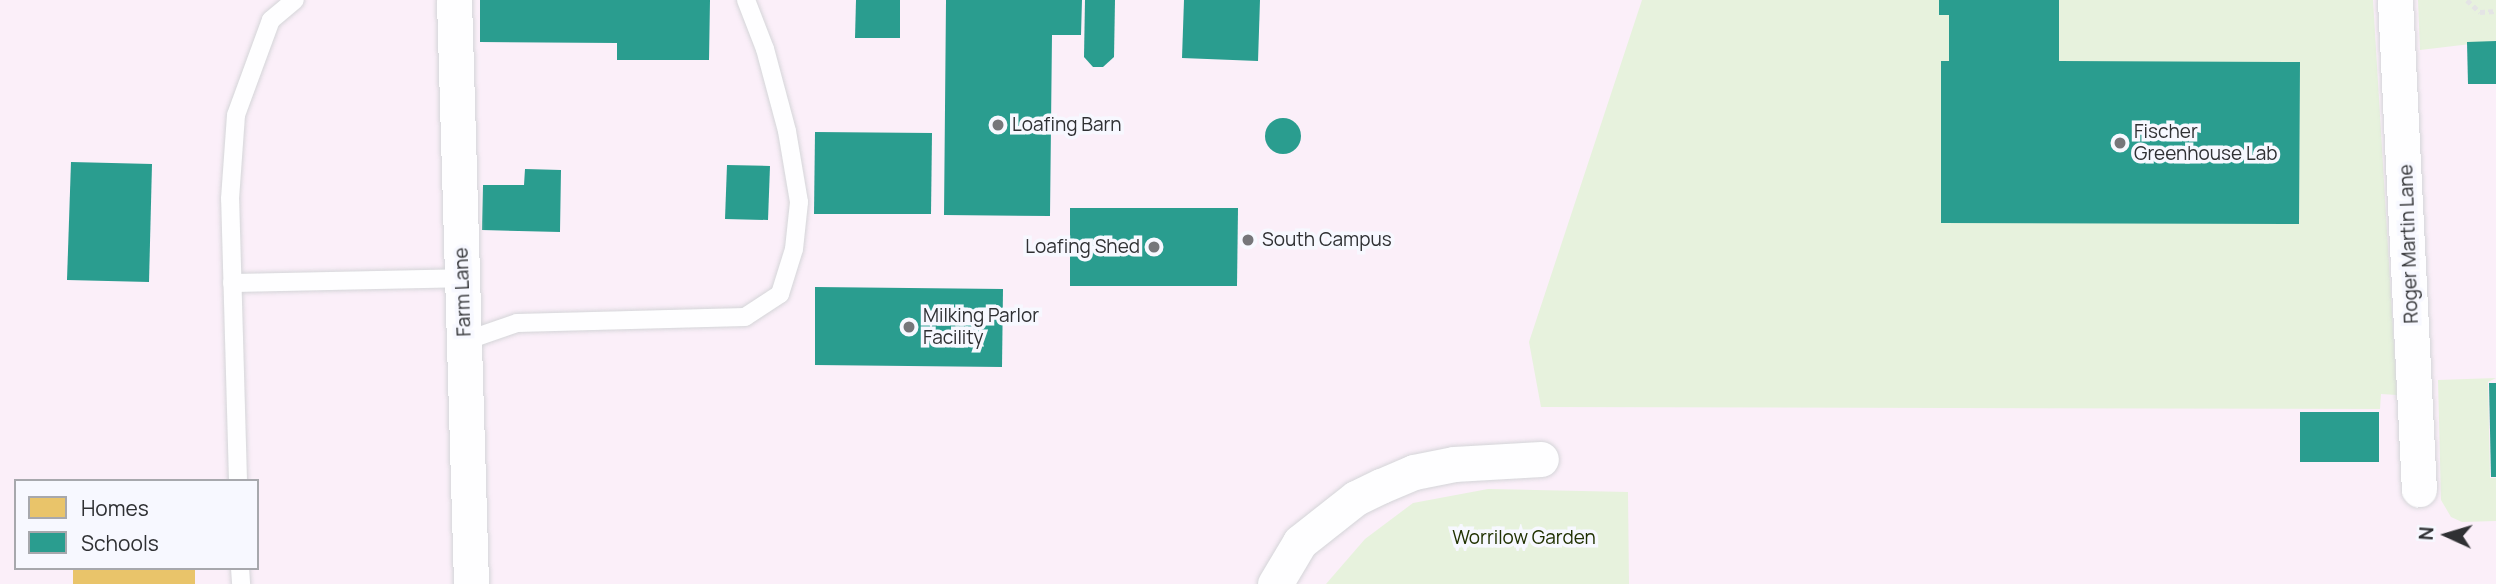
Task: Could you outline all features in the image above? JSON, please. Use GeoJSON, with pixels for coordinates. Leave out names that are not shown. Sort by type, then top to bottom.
{"type":"FeatureCollection","features":[{"type":"Feature","properties":{"kind":"street","name":"Farm Lane"},"geometry":{"type":"LineString","coordinates":[[454,0],[471,584]]}},
{"type":"Feature","properties":{"kind":"street","name":"Roger Martin Lane"},"geometry":{"type":"LineString","coordinates":[[2395,0],[2419,489]]}},
{"type":"Feature","properties":{"kind":"street"},"geometry":{"type":"LineString","coordinates":[[1275,584],[1300,542],[1356,498],[1381,485],[1414,471],[1454,464],[1541,459]]}},
{"type":"Feature","properties":{"kind":"lane"},"geometry":{"type":"LineString","coordinates":[[238,479],[230,199],[236,115],[271,20],[295,0]]}},
{"type":"Feature","properties":{"kind":"lane"},"geometry":{"type":"LineString","coordinates":[[465,341],[517,323],[745,317],[780,294],[794,249],[799,202],[784,119],[765,49],[746,0]]}},
{"type":"Feature","properties":{"kind":"lane"},"geometry":{"type":"LineString","coordinates":[[232,283],[463,278]]}},
{"type":"Feature","properties":{"kind":"path"},"geometry":{"type":"LineString","coordinates":[[2467,0],[2480,12],[2496,11]]}},
{"type":"Feature","properties":{"kind":"shaded area","name":"South Campus"},"geometry":{"type":"Polygon","coordinates":[[[0,0],[2496,0],[2496,584],[0,584],[0,0]]]}},
{"type":"Feature","properties":{"kind":"green space"},"geometry":{"type":"Polygon","coordinates":[[[1642,0],[2373,0],[2397,395],[2381,394],[2380,409],[1541,407],[1529,342],[1642,0]]]}},
{"type":"Feature","properties":{"kind":"green space"},"geometry":{"type":"Polygon","coordinates":[[[2418,0],[2496,0],[2496,41],[2420,50],[2418,0]]]}},
{"type":"Feature","properties":{"kind":"green space"},"geometry":{"type":"Polygon","coordinates":[[[2496,378],[2488,382],[2490,478],[2496,478],[2496,521],[2462,522],[2451,517],[2441,500],[2438,380],[2496,378]]]}},
{"type":"Feature","properties":{"kind":"green space","name":"Worrilow Garden"},"geometry":{"type":"Polygon","coordinates":[[[1488,489],[1628,492],[1629,584],[1326,584],[1365,539],[1413,503],[1488,489]]]}},
{"type":"Feature","properties":{"kind":"building: Homes"},"geometry":{"type":"Polygon","coordinates":[[[73,570],[195,570],[195,584],[73,584],[73,570]]]}},
{"type":"Feature","properties":{"kind":"building: Schools"},"geometry":{"type":"Polygon","coordinates":[[[480,0],[710,0],[709,60],[617,60],[617,43],[480,42],[480,0]]]}},
{"type":"Feature","properties":{"kind":"building: Schools"},"geometry":{"type":"Polygon","coordinates":[[[856,0],[900,0],[900,38],[855,38],[856,0]]]}},
{"type":"Feature","properties":{"kind":"building: Schools","name":"Loafing Barn"},"geometry":{"type":"Polygon","coordinates":[[[946,0],[1082,0],[1081,35],[1052,35],[1050,216],[944,215],[946,0]]]}},
{"type":"Feature","properties":{"kind":"building: Schools"},"geometry":{"type":"Polygon","coordinates":[[[1085,0],[1115,0],[1114,57],[1103,67],[1093,67],[1084,57],[1085,0]]]}},
{"type":"Feature","properties":{"kind":"building: Schools"},"geometry":{"type":"Polygon","coordinates":[[[1184,0],[1260,0],[1258,61],[1182,58],[1184,0]]]}},
{"type":"Feature","properties":{"kind":"building: Schools","name":"Fischer Greenhouse Lab"},"geometry":{"type":"Polygon","coordinates":[[[1939,0],[2059,0],[2059,61],[2300,62],[2299,224],[1941,223],[1941,61],[1949,61],[1949,15],[1939,15],[1939,0]]]}},
{"type":"Feature","properties":{"kind":"building: Schools"},"geometry":{"type":"Polygon","coordinates":[[[2496,41],[2496,84],[2468,84],[2467,42],[2496,41]]]}},
{"type":"Feature","properties":{"kind":"building: Schools"},"geometry":{"type":"Polygon","coordinates":[[[1283,118],[1296,123],[1301,136],[1296,149],[1283,154],[1270,149],[1265,136],[1270,123],[1283,118]]]}},
{"type":"Feature","properties":{"kind":"building: Schools"},"geometry":{"type":"Polygon","coordinates":[[[815,132],[932,133],[931,214],[814,214],[815,132]]]}},
{"type":"Feature","properties":{"kind":"building: Schools"},"geometry":{"type":"Polygon","coordinates":[[[71,162],[152,164],[149,282],[67,280],[71,162]]]}},
{"type":"Feature","properties":{"kind":"building: Schools"},"geometry":{"type":"Polygon","coordinates":[[[727,165],[770,166],[768,220],[725,219],[727,165]]]}},
{"type":"Feature","properties":{"kind":"building: Schools"},"geometry":{"type":"Polygon","coordinates":[[[525,169],[561,170],[560,232],[482,230],[483,185],[524,185],[525,169]]]}},
{"type":"Feature","properties":{"kind":"building: Schools","name":"Loafing Shed"},"geometry":{"type":"Polygon","coordinates":[[[1070,208],[1238,208],[1237,286],[1070,286],[1070,208]]]}},
{"type":"Feature","properties":{"kind":"building: Schools","name":"Milking Parlor Facility"},"geometry":{"type":"Polygon","coordinates":[[[815,287],[1003,289],[1002,367],[815,365],[815,287]]]}},
{"type":"Feature","properties":{"kind":"building: Schools"},"geometry":{"type":"Polygon","coordinates":[[[2489,383],[2496,383],[2496,477],[2491,477],[2489,383]]]}},
{"type":"Feature","properties":{"kind":"building: Schools"},"geometry":{"type":"Polygon","coordinates":[[[2300,412],[2379,412],[2379,462],[2300,462],[2300,412]]]}},
{"type":"Feature","properties":{"kind":"place","name":"Loafing Barn"},"geometry":{"type":"Point","coordinates":[998,125]}},
{"type":"Feature","properties":{"kind":"place","name":"Fischer Greenhouse Lab"},"geometry":{"type":"Point","coordinates":[2120,143]}},
{"type":"Feature","properties":{"kind":"place","name":"South Campus"},"geometry":{"type":"Point","coordinates":[1248,240]}},
{"type":"Feature","properties":{"kind":"place","name":"Loafing Shed"},"geometry":{"type":"Point","coordinates":[1154,247]}},
{"type":"Feature","properties":{"kind":"place","name":"Milking Parlor Facility"},"geometry":{"type":"Point","coordinates":[909,327]}}]}
